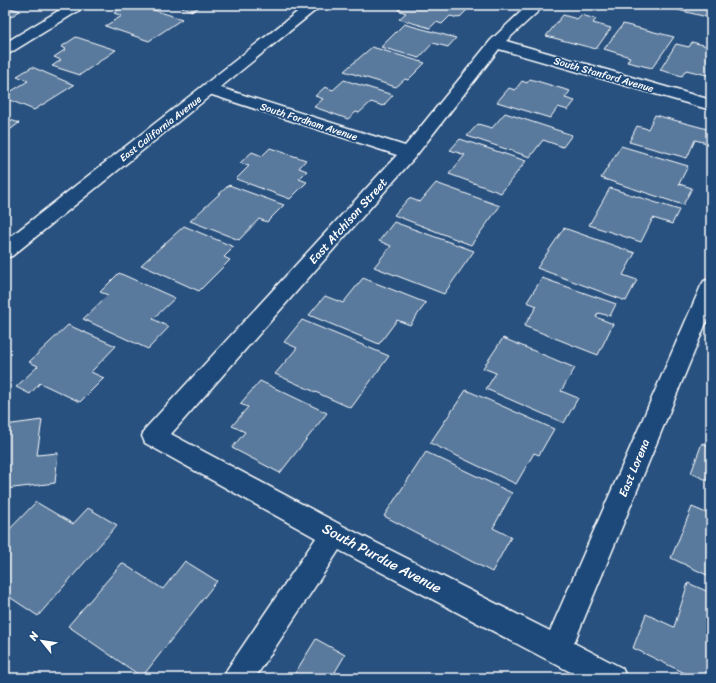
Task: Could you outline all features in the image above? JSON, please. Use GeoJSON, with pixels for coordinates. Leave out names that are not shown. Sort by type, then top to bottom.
{"type":"FeatureCollection","features":[{"type":"Feature","properties":{"kind":"street"},"geometry":{"type":"LineString","coordinates":[[5,50],[78,5]]}},
{"type":"Feature","properties":{"kind":"street","name":"East California Avenue"},"geometry":{"type":"LineString","coordinates":[[5,251],[315,5]]}},
{"type":"Feature","properties":{"kind":"street","name":"East Atchison Street"},"geometry":{"type":"LineString","coordinates":[[154,436],[409,154],[496,43],[530,10],[538,5]]}},
{"type":"Feature","properties":{"kind":"street","name":"South Stanford Avenue"},"geometry":{"type":"LineString","coordinates":[[496,43],[711,105]]}},
{"type":"Feature","properties":{"kind":"street","name":"South Fordham Avenue"},"geometry":{"type":"LineString","coordinates":[[209,89],[409,154]]}},
{"type":"Feature","properties":{"kind":"street","name":"East Lorena"},"geometry":{"type":"LineString","coordinates":[[557,650],[711,286]]}},
{"type":"Feature","properties":{"kind":"street","name":"South Purdue Avenue"},"geometry":{"type":"LineString","coordinates":[[154,436],[334,534],[612,678]]}},
{"type":"Feature","properties":{"kind":"street"},"geometry":{"type":"LineString","coordinates":[[238,678],[334,534]]}},
{"type":"Feature","properties":{"kind":"building"},"geometry":{"type":"Polygon","coordinates":[[[5,5],[11,5],[7,7],[20,11],[5,20],[5,5]]]}},
{"type":"Feature","properties":{"kind":"building"},"geometry":{"type":"Polygon","coordinates":[[[126,5],[138,5],[182,19],[149,41],[105,26],[122,16],[114,13],[126,5]]]}},
{"type":"Feature","properties":{"kind":"building"},"geometry":{"type":"Polygon","coordinates":[[[176,5],[202,5],[193,11],[176,5]]]}},
{"type":"Feature","properties":{"kind":"building"},"geometry":{"type":"Polygon","coordinates":[[[404,5],[449,5],[467,10],[459,18],[450,16],[442,24],[436,22],[430,28],[399,19],[406,13],[398,10],[404,5]]]}},
{"type":"Feature","properties":{"kind":"building"},"geometry":{"type":"Polygon","coordinates":[[[677,5],[711,5],[711,18],[674,9],[677,5]]]}},
{"type":"Feature","properties":{"kind":"building"},"geometry":{"type":"Polygon","coordinates":[[[563,15],[577,19],[581,15],[596,19],[593,23],[611,28],[596,49],[546,36],[563,15]]]}},
{"type":"Feature","properties":{"kind":"building"},"geometry":{"type":"Polygon","coordinates":[[[404,24],[456,38],[448,47],[433,43],[419,58],[381,47],[404,24]]]}},
{"type":"Feature","properties":{"kind":"building"},"geometry":{"type":"Polygon","coordinates":[[[623,24],[674,37],[652,68],[627,62],[630,57],[604,49],[623,24]]]}},
{"type":"Feature","properties":{"kind":"building"},"geometry":{"type":"Polygon","coordinates":[[[76,37],[116,50],[80,75],[52,66],[61,60],[54,57],[66,49],[61,47],[76,37]]]}},
{"type":"Feature","properties":{"kind":"building"},"geometry":{"type":"Polygon","coordinates":[[[692,42],[711,47],[711,76],[686,70],[682,76],[660,70],[676,44],[689,47],[692,42]]]}},
{"type":"Feature","properties":{"kind":"building"},"geometry":{"type":"Polygon","coordinates":[[[372,47],[425,63],[408,80],[405,79],[396,87],[344,71],[372,47]]]}},
{"type":"Feature","properties":{"kind":"building"},"geometry":{"type":"Polygon","coordinates":[[[32,67],[74,85],[34,110],[5,98],[5,95],[28,81],[17,76],[32,67]]]}},
{"type":"Feature","properties":{"kind":"building"},"geometry":{"type":"Polygon","coordinates":[[[530,79],[570,91],[565,98],[575,101],[568,110],[558,107],[550,118],[497,102],[509,88],[515,90],[522,81],[527,83],[530,79]]]}},
{"type":"Feature","properties":{"kind":"building"},"geometry":{"type":"Polygon","coordinates":[[[344,80],[393,95],[383,106],[371,102],[359,113],[356,112],[348,119],[314,107],[323,99],[315,96],[325,87],[333,90],[344,80]]]}},
{"type":"Feature","properties":{"kind":"building"},"geometry":{"type":"Polygon","coordinates":[[[505,113],[572,135],[563,147],[543,140],[530,157],[467,136],[478,124],[492,128],[505,113]]]}},
{"type":"Feature","properties":{"kind":"building"},"geometry":{"type":"Polygon","coordinates":[[[655,115],[711,130],[711,144],[695,140],[687,158],[629,142],[637,126],[648,129],[655,115]]]}},
{"type":"Feature","properties":{"kind":"building"},"geometry":{"type":"Polygon","coordinates":[[[5,118],[19,123],[7,132],[5,131],[5,118]]]}},
{"type":"Feature","properties":{"kind":"building"},"geometry":{"type":"Polygon","coordinates":[[[460,139],[526,161],[501,193],[449,174],[465,155],[450,150],[460,139]]]}},
{"type":"Feature","properties":{"kind":"building"},"geometry":{"type":"Polygon","coordinates":[[[621,146],[688,166],[679,184],[692,188],[683,205],[601,178],[621,146]]]}},
{"type":"Feature","properties":{"kind":"building"},"geometry":{"type":"Polygon","coordinates":[[[270,148],[306,160],[299,168],[307,171],[299,179],[307,182],[290,199],[236,179],[249,166],[240,163],[252,152],[262,156],[270,148]]]}},
{"type":"Feature","properties":{"kind":"building"},"geometry":{"type":"Polygon","coordinates":[[[436,183],[500,206],[471,245],[394,215],[409,198],[420,202],[436,183]]]}},
{"type":"Feature","properties":{"kind":"building"},"geometry":{"type":"Polygon","coordinates":[[[229,185],[284,205],[267,222],[259,219],[239,240],[190,221],[229,185]]]}},
{"type":"Feature","properties":{"kind":"building"},"geometry":{"type":"Polygon","coordinates":[[[610,188],[679,210],[672,224],[653,218],[641,242],[589,225],[610,188]]]}},
{"type":"Feature","properties":{"kind":"building"},"geometry":{"type":"Polygon","coordinates":[[[394,222],[474,251],[444,294],[374,267],[391,246],[379,241],[394,222]]]}},
{"type":"Feature","properties":{"kind":"building"},"geometry":{"type":"Polygon","coordinates":[[[184,226],[234,247],[224,257],[230,260],[199,291],[141,265],[184,226]]]}},
{"type":"Feature","properties":{"kind":"building"},"geometry":{"type":"Polygon","coordinates":[[[564,228],[635,253],[623,275],[637,280],[626,301],[537,268],[564,228]]]}},
{"type":"Feature","properties":{"kind":"building"},"geometry":{"type":"Polygon","coordinates":[[[119,273],[175,298],[153,319],[169,327],[148,349],[83,319],[108,295],[100,292],[119,273]]]}},
{"type":"Feature","properties":{"kind":"building"},"geometry":{"type":"Polygon","coordinates":[[[363,278],[426,303],[410,325],[397,320],[379,344],[309,315],[325,296],[343,303],[363,278]]]}},
{"type":"Feature","properties":{"kind":"building"},"geometry":{"type":"Polygon","coordinates":[[[542,278],[616,304],[610,316],[598,313],[596,317],[613,324],[598,355],[524,326],[537,306],[527,302],[542,278]]]}},
{"type":"Feature","properties":{"kind":"building"},"geometry":{"type":"Polygon","coordinates":[[[302,320],[389,356],[351,408],[275,374],[297,348],[284,342],[302,320]]]}},
{"type":"Feature","properties":{"kind":"building"},"geometry":{"type":"Polygon","coordinates":[[[68,325],[116,346],[91,372],[104,378],[80,402],[40,383],[30,394],[16,387],[38,366],[29,362],[68,325]]]}},
{"type":"Feature","properties":{"kind":"building"},"geometry":{"type":"Polygon","coordinates":[[[503,338],[575,368],[561,391],[578,398],[564,423],[486,389],[496,373],[483,368],[503,338]]]}},
{"type":"Feature","properties":{"kind":"building"},"geometry":{"type":"Polygon","coordinates":[[[260,381],[327,413],[280,473],[232,448],[245,432],[232,426],[248,407],[240,404],[260,381]]]}},
{"type":"Feature","properties":{"kind":"building"},"geometry":{"type":"Polygon","coordinates":[[[466,390],[554,429],[539,455],[534,453],[516,484],[430,443],[466,390]]]}},
{"type":"Feature","properties":{"kind":"building"},"geometry":{"type":"Polygon","coordinates":[[[42,420],[37,455],[58,453],[55,483],[5,489],[5,425],[42,420]]]}},
{"type":"Feature","properties":{"kind":"building"},"geometry":{"type":"Polygon","coordinates":[[[702,443],[711,447],[711,482],[691,473],[702,443]]]}},
{"type":"Feature","properties":{"kind":"building"},"geometry":{"type":"Polygon","coordinates":[[[426,452],[512,493],[493,528],[511,537],[492,572],[384,516],[426,452]]]}},
{"type":"Feature","properties":{"kind":"building"},"geometry":{"type":"Polygon","coordinates":[[[36,502],[73,524],[88,508],[117,525],[38,616],[5,594],[5,534],[36,502]]]}},
{"type":"Feature","properties":{"kind":"building"},"geometry":{"type":"Polygon","coordinates":[[[692,507],[711,515],[711,577],[671,558],[692,507]]]}},
{"type":"Feature","properties":{"kind":"building"},"geometry":{"type":"Polygon","coordinates":[[[185,561],[217,581],[142,677],[68,626],[122,563],[163,589],[185,561]]]}},
{"type":"Feature","properties":{"kind":"building"},"geometry":{"type":"Polygon","coordinates":[[[688,583],[711,593],[711,678],[695,678],[633,648],[646,614],[674,627],[688,583]]]}},
{"type":"Feature","properties":{"kind":"building"},"geometry":{"type":"Polygon","coordinates":[[[316,639],[345,655],[335,672],[346,678],[292,678],[316,639]]]}}]}
